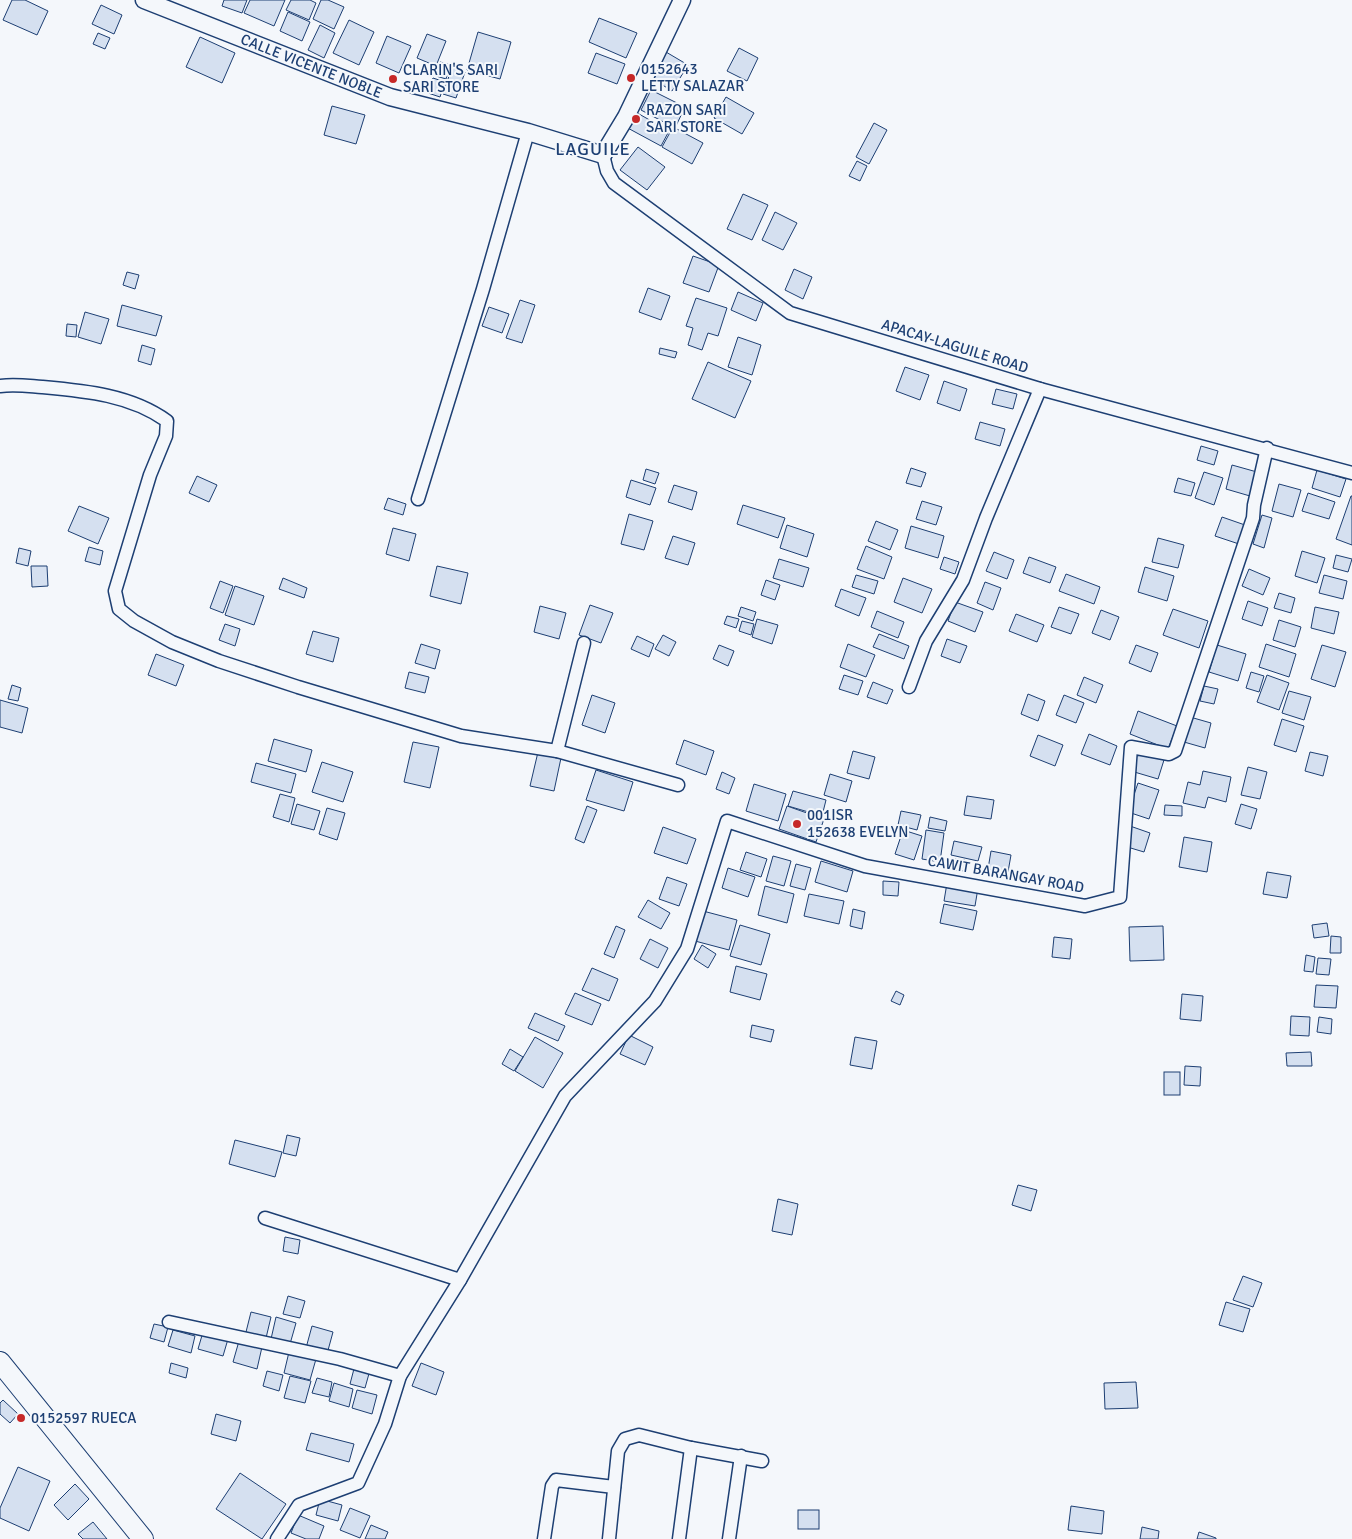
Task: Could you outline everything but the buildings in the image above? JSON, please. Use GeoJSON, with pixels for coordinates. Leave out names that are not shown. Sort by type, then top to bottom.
{"type":"FeatureCollection","features":[{"type":"Feature","properties":{"kind":"main road"},"geometry":{"type":"LineString","coordinates":[[0,1362],[143,1539]]}},
{"type":"Feature","properties":{"kind":"street","name":"CALLE VICENTE NOBLE"},"geometry":{"type":"LineString","coordinates":[[144,0],[390,97],[528,132],[603,155]]}},
{"type":"Feature","properties":{"kind":"street"},"geometry":{"type":"LineString","coordinates":[[603,155],[626,116],[682,0]]}},
{"type":"Feature","properties":{"kind":"street"},"geometry":{"type":"LineString","coordinates":[[418,499],[483,289],[528,132]]}},
{"type":"Feature","properties":{"kind":"street","name":"APACAY-LAGUILE ROAD"},"geometry":{"type":"LineString","coordinates":[[603,155],[607,171],[614,182],[790,313],[1040,389],[1352,472]]}},
{"type":"Feature","properties":{"kind":"street"},"geometry":{"type":"LineString","coordinates":[[0,386],[15,384],[73,390],[122,398],[153,411],[167,421],[166,436],[150,475],[115,592],[119,610],[134,621],[172,642],[211,658],[298,687],[461,736],[557,751],[678,785]]}},
{"type":"Feature","properties":{"kind":"street"},"geometry":{"type":"LineString","coordinates":[[909,687],[926,641],[963,580],[986,518],[1040,389]]}},
{"type":"Feature","properties":{"kind":"street","name":"CAWIT BARANGAY ROAD"},"geometry":{"type":"LineString","coordinates":[[460,1280],[565,1096],[655,1001],[687,949],[727,820],[865,866],[1086,906],[1120,897],[1131,747],[1169,754],[1175,751],[1253,518],[1254,505],[1267,448]]}},
{"type":"Feature","properties":{"kind":"street"},"geometry":{"type":"LineString","coordinates":[[557,751],[584,643]]}},
{"type":"Feature","properties":{"kind":"street"},"geometry":{"type":"LineString","coordinates":[[264,1218],[460,1280],[400,1376],[385,1424],[358,1483],[299,1505],[277,1539]]}},
{"type":"Feature","properties":{"kind":"street"},"geometry":{"type":"LineString","coordinates":[[169,1322],[340,1359],[400,1376]]}},
{"type":"Feature","properties":{"kind":"street"},"geometry":{"type":"LineString","coordinates":[[609,1539],[618,1451],[624,1439],[639,1435],[691,1448],[762,1461]]}},
{"type":"Feature","properties":{"kind":"street"},"geometry":{"type":"LineString","coordinates":[[679,1539],[691,1448]]}},
{"type":"Feature","properties":{"kind":"street"},"geometry":{"type":"LineString","coordinates":[[729,1539],[740,1456]]}},
{"type":"Feature","properties":{"kind":"street"},"geometry":{"type":"LineString","coordinates":[[544,1539],[552,1486],[556,1480],[614,1487]]}},
{"type":"Feature","properties":{"kind":"place","name":"0152643 LETTY SALAZAR"},"geometry":{"type":"Point","coordinates":[631,78]}},
{"type":"Feature","properties":{"kind":"place","name":"CLARIN'S SARI SARI STORE"},"geometry":{"type":"Point","coordinates":[393,79]}},
{"type":"Feature","properties":{"kind":"place","name":"RAZON SARI SARI STORE"},"geometry":{"type":"Point","coordinates":[636,119]}},
{"type":"Feature","properties":{"kind":"place","name":"001ISR 152638 EVELYN"},"geometry":{"type":"Point","coordinates":[797,824]}},
{"type":"Feature","properties":{"kind":"place","name":"0152597 RUECA"},"geometry":{"type":"Point","coordinates":[21,1418]}},
{"type":"Feature","properties":{"kind":"district","name":"LAGUILE"},"geometry":{"type":"Point","coordinates":[593,149]}}]}
